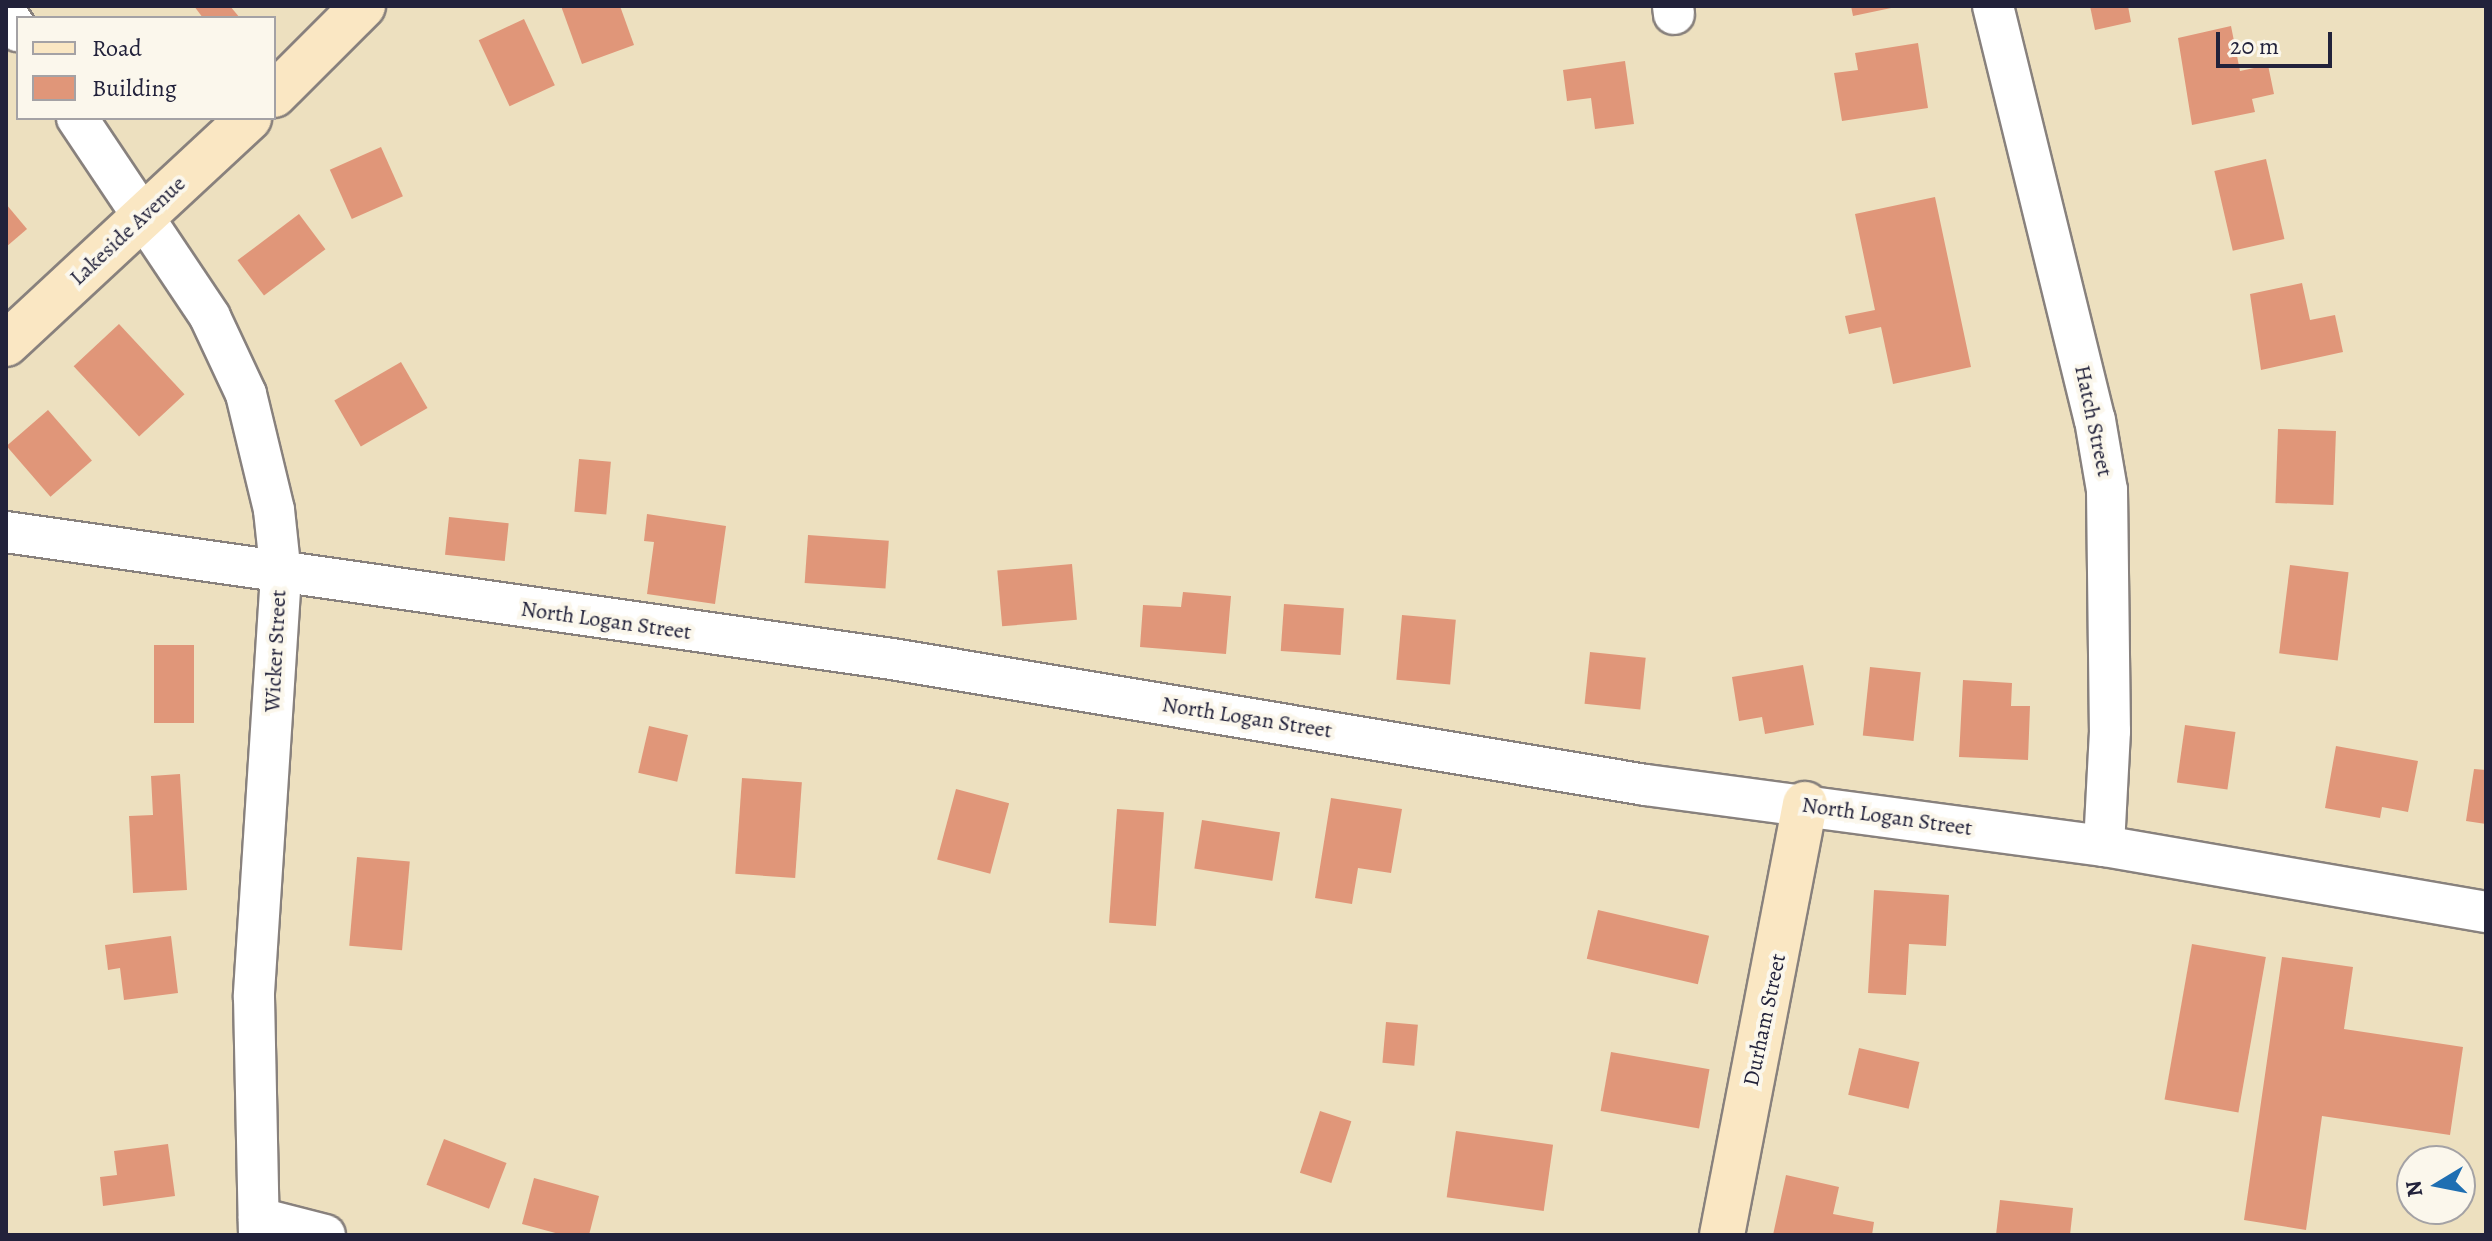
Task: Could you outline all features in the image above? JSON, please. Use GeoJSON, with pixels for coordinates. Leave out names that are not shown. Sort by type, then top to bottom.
{"type":"FeatureCollection","features":[{"type":"Feature","properties":{"kind":"street"},"geometry":{"type":"LineString","coordinates":[[276,93],[363,6]]}},
{"type":"Feature","properties":{"kind":"street","name":"Hatch Street"},"geometry":{"type":"LineString","coordinates":[[1993,6],[2095,420],[2107,490],[2110,731],[2104,846]]}},
{"type":"Feature","properties":{"kind":"street","name":"Wicker Street"},"geometry":{"type":"LineString","coordinates":[[78,120],[210,317],[246,394],[274,510],[281,575],[254,997],[259,1226]]}},
{"type":"Feature","properties":{"kind":"street","name":"Lakeside Avenue"},"geometry":{"type":"LineString","coordinates":[[6,344],[247,120]]}},
{"type":"Feature","properties":{"kind":"street","name":"North Logan Street"},"geometry":{"type":"LineString","coordinates":[[6,532],[281,575],[892,659],[1646,785],[2104,846],[2486,912]]}},
{"type":"Feature","properties":{"kind":"street","name":"Durham Street"},"geometry":{"type":"LineString","coordinates":[[1722,1235],[1805,804]]}},
{"type":"Feature","properties":{"kind":"street"},"geometry":{"type":"LineString","coordinates":[[259,1226],[325,1235]]}},
{"type":"Feature","properties":{"kind":"building"},"geometry":{"type":"Polygon","coordinates":[[[194,6],[230,6],[238,16],[202,16],[194,6]]]}},
{"type":"Feature","properties":{"kind":"building"},"geometry":{"type":"Polygon","coordinates":[[[561,6],[620,6],[634,45],[582,64],[561,6]]]}},
{"type":"Feature","properties":{"kind":"building"},"geometry":{"type":"Polygon","coordinates":[[[1851,6],[1896,6],[1896,7],[1853,16],[1851,6]]]}},
{"type":"Feature","properties":{"kind":"building"},"geometry":{"type":"Polygon","coordinates":[[[2090,6],[2128,6],[2131,22],[2095,30],[2090,6]]]}},
{"type":"Feature","properties":{"kind":"building"},"geometry":{"type":"Polygon","coordinates":[[[524,19],[555,85],[510,106],[479,40],[524,19]]]}},
{"type":"Feature","properties":{"kind":"building"},"geometry":{"type":"Polygon","coordinates":[[[2231,26],[2240,71],[2268,65],[2274,94],[2252,99],[2255,112],[2192,125],[2178,38],[2231,26]]]}},
{"type":"Feature","properties":{"kind":"building"},"geometry":{"type":"Polygon","coordinates":[[[1918,43],[1928,108],[1842,121],[1834,73],[1858,70],[1855,53],[1918,43]]]}},
{"type":"Feature","properties":{"kind":"building"},"geometry":{"type":"Polygon","coordinates":[[[1625,61],[1634,124],[1595,129],[1591,98],[1567,101],[1563,70],[1625,61]]]}},
{"type":"Feature","properties":{"kind":"building"},"geometry":{"type":"Polygon","coordinates":[[[381,147],[403,196],[352,219],[330,170],[381,147]]]}},
{"type":"Feature","properties":{"kind":"building"},"geometry":{"type":"Polygon","coordinates":[[[2266,159],[2284,239],[2233,251],[2214,171],[2266,159]]]}},
{"type":"Feature","properties":{"kind":"building"},"geometry":{"type":"Polygon","coordinates":[[[1935,197],[1971,367],[1893,384],[1881,327],[1849,334],[1845,316],[1875,310],[1855,214],[1935,197]]]}},
{"type":"Feature","properties":{"kind":"building"},"geometry":{"type":"Polygon","coordinates":[[[6,204],[27,229],[6,247],[6,204]]]}},
{"type":"Feature","properties":{"kind":"building"},"geometry":{"type":"Polygon","coordinates":[[[299,214],[325,249],[264,295],[238,260],[299,214]]]}},
{"type":"Feature","properties":{"kind":"building"},"geometry":{"type":"Polygon","coordinates":[[[2302,283],[2310,320],[2335,315],[2343,352],[2261,370],[2250,294],[2302,283]]]}},
{"type":"Feature","properties":{"kind":"building"},"geometry":{"type":"Polygon","coordinates":[[[119,324],[184,394],[139,436],[74,366],[119,324]]]}},
{"type":"Feature","properties":{"kind":"building"},"geometry":{"type":"Polygon","coordinates":[[[401,362],[428,408],[361,446],[334,400],[401,362]]]}},
{"type":"Feature","properties":{"kind":"building"},"geometry":{"type":"Polygon","coordinates":[[[48,410],[92,461],[50,497],[6,446],[48,410]]]}},
{"type":"Feature","properties":{"kind":"building"},"geometry":{"type":"Polygon","coordinates":[[[2278,429],[2336,431],[2333,505],[2275,503],[2278,429]]]}},
{"type":"Feature","properties":{"kind":"building"},"geometry":{"type":"Polygon","coordinates":[[[579,459],[611,462],[606,515],[574,512],[579,459]]]}},
{"type":"Feature","properties":{"kind":"building"},"geometry":{"type":"Polygon","coordinates":[[[647,514],[726,526],[715,604],[647,594],[654,542],[644,541],[647,514]]]}},
{"type":"Feature","properties":{"kind":"building"},"geometry":{"type":"Polygon","coordinates":[[[449,517],[509,523],[505,561],[445,555],[449,517]]]}},
{"type":"Feature","properties":{"kind":"building"},"geometry":{"type":"Polygon","coordinates":[[[808,535],[889,541],[885,589],[805,583],[808,535]]]}},
{"type":"Feature","properties":{"kind":"building"},"geometry":{"type":"Polygon","coordinates":[[[1072,564],[1077,620],[1002,626],[997,571],[1072,564]]]}},
{"type":"Feature","properties":{"kind":"building"},"geometry":{"type":"Polygon","coordinates":[[[2290,565],[2349,572],[2338,661],[2279,653],[2290,565]]]}},
{"type":"Feature","properties":{"kind":"building"},"geometry":{"type":"Polygon","coordinates":[[[1183,592],[1231,596],[1226,654],[1140,647],[1143,605],[1181,607],[1183,592]]]}},
{"type":"Feature","properties":{"kind":"building"},"geometry":{"type":"Polygon","coordinates":[[[1284,604],[1344,608],[1341,655],[1281,651],[1284,604]]]}},
{"type":"Feature","properties":{"kind":"building"},"geometry":{"type":"Polygon","coordinates":[[[1402,615],[1456,620],[1450,684],[1396,680],[1402,615]]]}},
{"type":"Feature","properties":{"kind":"building"},"geometry":{"type":"Polygon","coordinates":[[[154,645],[194,645],[194,723],[154,723],[154,645]]]}},
{"type":"Feature","properties":{"kind":"building"},"geometry":{"type":"Polygon","coordinates":[[[1590,652],[1646,658],[1640,710],[1585,704],[1590,652]]]}},
{"type":"Feature","properties":{"kind":"building"},"geometry":{"type":"Polygon","coordinates":[[[1803,665],[1814,725],[1765,734],[1762,717],[1739,721],[1732,677],[1803,665]]]}},
{"type":"Feature","properties":{"kind":"building"},"geometry":{"type":"Polygon","coordinates":[[[1870,667],[1921,672],[1914,741],[1863,736],[1870,667]]]}},
{"type":"Feature","properties":{"kind":"building"},"geometry":{"type":"Polygon","coordinates":[[[1963,680],[2012,683],[2011,706],[2030,706],[2028,760],[1959,757],[1963,680]]]}},
{"type":"Feature","properties":{"kind":"building"},"geometry":{"type":"Polygon","coordinates":[[[2185,725],[2236,732],[2227,790],[2177,782],[2185,725]]]}},
{"type":"Feature","properties":{"kind":"building"},"geometry":{"type":"Polygon","coordinates":[[[649,726],[688,735],[677,782],[638,773],[649,726]]]}},
{"type":"Feature","properties":{"kind":"building"},"geometry":{"type":"Polygon","coordinates":[[[2336,746],[2418,761],[2408,812],[2382,807],[2380,818],[2325,808],[2336,746]]]}},
{"type":"Feature","properties":{"kind":"building"},"geometry":{"type":"Polygon","coordinates":[[[2474,769],[2486,770],[2486,824],[2466,821],[2474,769]]]}},
{"type":"Feature","properties":{"kind":"building"},"geometry":{"type":"Polygon","coordinates":[[[180,774],[187,890],[133,893],[129,816],[153,815],[151,776],[180,774]]]}},
{"type":"Feature","properties":{"kind":"building"},"geometry":{"type":"Polygon","coordinates":[[[742,778],[802,782],[795,878],[735,874],[742,778]]]}},
{"type":"Feature","properties":{"kind":"building"},"geometry":{"type":"Polygon","coordinates":[[[956,789],[1009,803],[990,874],[937,860],[956,789]]]}},
{"type":"Feature","properties":{"kind":"building"},"geometry":{"type":"Polygon","coordinates":[[[1331,798],[1402,809],[1391,873],[1358,868],[1352,904],[1315,898],[1331,798]]]}},
{"type":"Feature","properties":{"kind":"building"},"geometry":{"type":"Polygon","coordinates":[[[1117,809],[1164,812],[1156,926],[1109,923],[1117,809]]]}},
{"type":"Feature","properties":{"kind":"building"},"geometry":{"type":"Polygon","coordinates":[[[1202,820],[1280,832],[1272,881],[1194,868],[1202,820]]]}},
{"type":"Feature","properties":{"kind":"building"},"geometry":{"type":"Polygon","coordinates":[[[357,857],[410,862],[402,950],[349,946],[357,857]]]}},
{"type":"Feature","properties":{"kind":"building"},"geometry":{"type":"Polygon","coordinates":[[[1874,890],[1949,895],[1946,946],[1909,944],[1906,995],[1868,993],[1874,890]]]}},
{"type":"Feature","properties":{"kind":"building"},"geometry":{"type":"Polygon","coordinates":[[[1598,910],[1709,936],[1698,984],[1587,959],[1598,910]]]}},
{"type":"Feature","properties":{"kind":"building"},"geometry":{"type":"Polygon","coordinates":[[[171,936],[178,993],[124,1000],[120,968],[108,970],[105,945],[171,936]]]}},
{"type":"Feature","properties":{"kind":"building"},"geometry":{"type":"Polygon","coordinates":[[[2192,944],[2266,957],[2238,1113],[2165,1100],[2192,944]]]}},
{"type":"Feature","properties":{"kind":"building"},"geometry":{"type":"Polygon","coordinates":[[[2282,957],[2353,967],[2344,1029],[2463,1047],[2450,1135],[2322,1116],[2306,1230],[2244,1220],[2282,957]]]}},
{"type":"Feature","properties":{"kind":"building"},"geometry":{"type":"Polygon","coordinates":[[[1386,1022],[1418,1025],[1414,1066],[1382,1063],[1386,1022]]]}},
{"type":"Feature","properties":{"kind":"building"},"geometry":{"type":"Polygon","coordinates":[[[1859,1048],[1919,1062],[1909,1109],[1848,1095],[1859,1048]]]}},
{"type":"Feature","properties":{"kind":"building"},"geometry":{"type":"Polygon","coordinates":[[[1611,1052],[1709,1069],[1699,1128],[1601,1111],[1611,1052]]]}},
{"type":"Feature","properties":{"kind":"building"},"geometry":{"type":"Polygon","coordinates":[[[1320,1111],[1351,1121],[1331,1183],[1300,1173],[1320,1111]]]}},
{"type":"Feature","properties":{"kind":"building"},"geometry":{"type":"Polygon","coordinates":[[[1456,1131],[1553,1145],[1544,1211],[1447,1197],[1456,1131]]]}},
{"type":"Feature","properties":{"kind":"building"},"geometry":{"type":"Polygon","coordinates":[[[444,1139],[507,1163],[489,1209],[426,1185],[444,1139]]]}},
{"type":"Feature","properties":{"kind":"building"},"geometry":{"type":"Polygon","coordinates":[[[168,1144],[175,1196],[103,1206],[100,1177],[117,1175],[114,1151],[168,1144]]]}},
{"type":"Feature","properties":{"kind":"building"},"geometry":{"type":"Polygon","coordinates":[[[1786,1175],[1839,1187],[1833,1214],[1874,1222],[1872,1235],[1773,1235],[1786,1175]]]}},
{"type":"Feature","properties":{"kind":"building"},"geometry":{"type":"Polygon","coordinates":[[[534,1178],[599,1196],[589,1235],[563,1235],[522,1224],[534,1178]]]}},
{"type":"Feature","properties":{"kind":"building"},"geometry":{"type":"Polygon","coordinates":[[[2000,1200],[2073,1208],[2070,1235],[1996,1235],[2000,1200]]]}}]}
